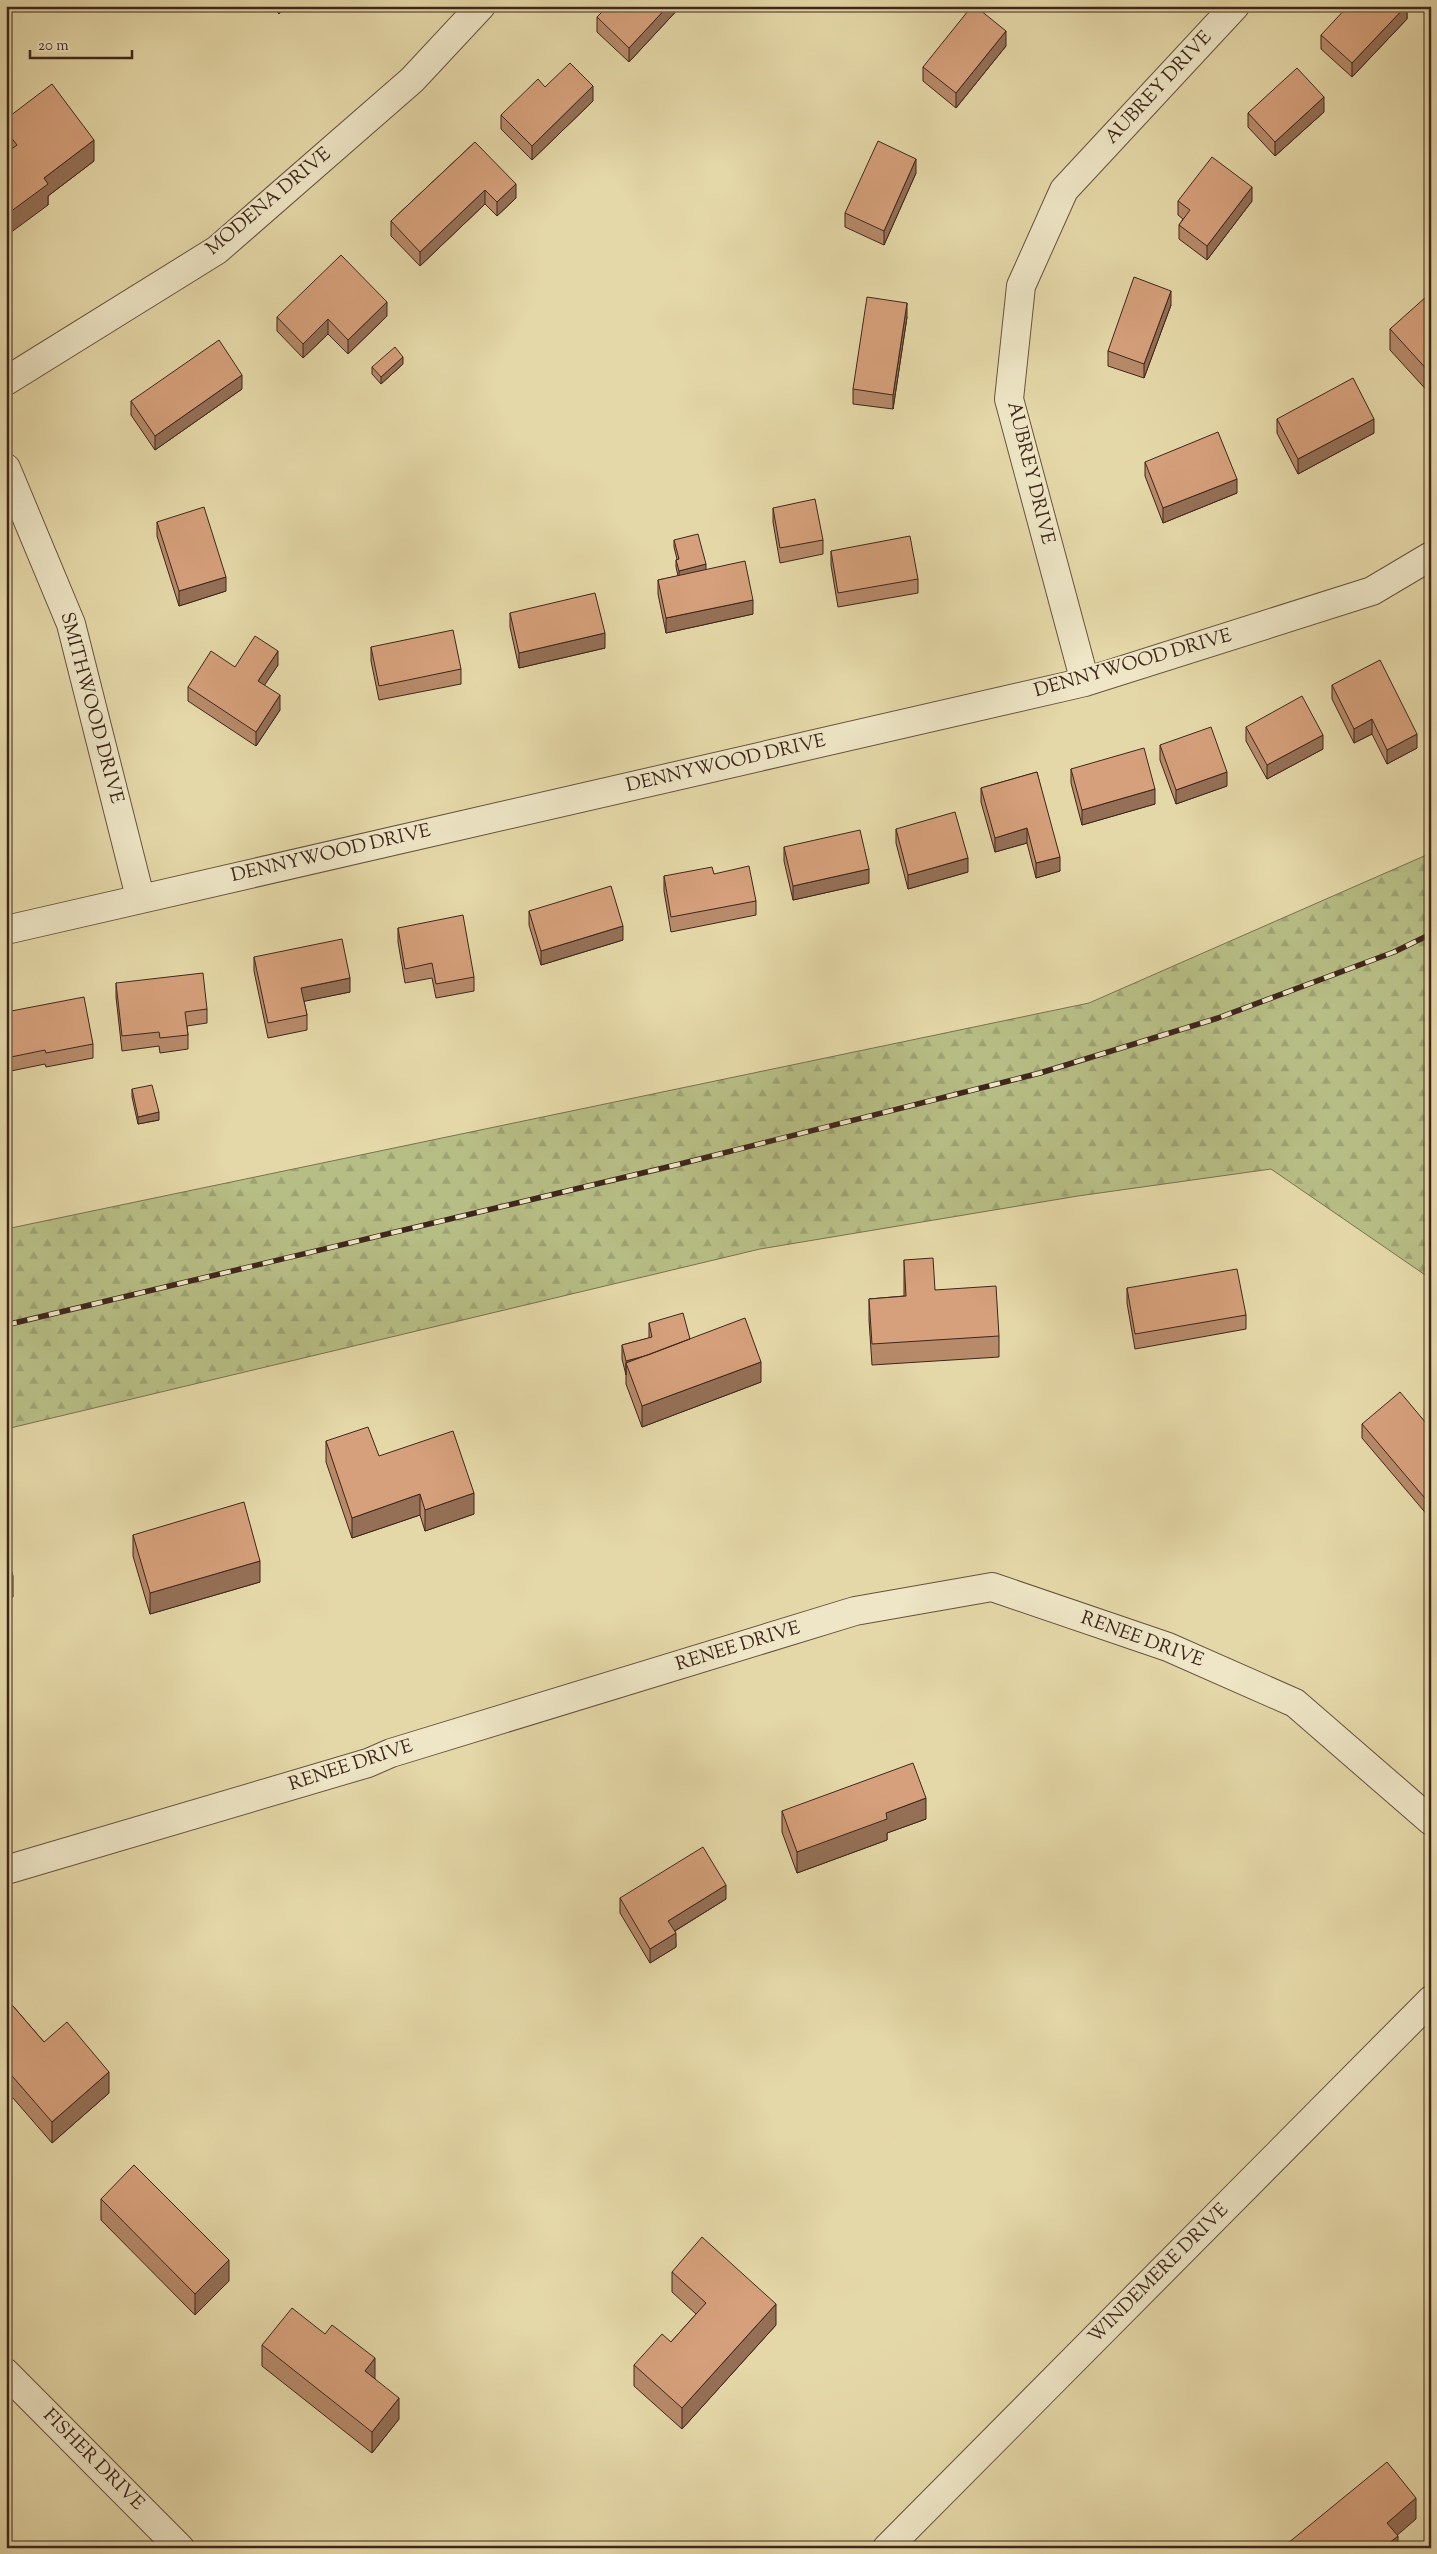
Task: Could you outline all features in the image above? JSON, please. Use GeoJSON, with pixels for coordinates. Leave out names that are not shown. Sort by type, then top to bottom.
{"type":"FeatureCollection","features":[{"type":"Feature","properties":{"kind":"street","name":"MODENA DRIVE"},"geometry":{"type":"LineString","coordinates":[[6,381],[217,250],[412,80],[481,6]]}},
{"type":"Feature","properties":{"kind":"street","name":"AUBREY DRIVE"},"geometry":{"type":"LineString","coordinates":[[1085,682],[1009,399],[1021,286],[1064,190],[1235,6]]}},
{"type":"Feature","properties":{"kind":"street","name":"SMITHWOOD DRIVE"},"geometry":{"type":"LineString","coordinates":[[6,468],[71,624],[140,898]]}},
{"type":"Feature","properties":{"kind":"street","name":"DENNYWOOD DRIVE"},"geometry":{"type":"LineString","coordinates":[[6,930],[1085,682],[1372,591],[1431,556]]}},
{"type":"Feature","properties":{"kind":"street","name":"RENEE DRIVE"},"geometry":{"type":"LineString","coordinates":[[6,1870],[368,1763],[391,1753],[855,1611],[992,1587],[1168,1647],[1295,1703],[1431,1821]]}},
{"type":"Feature","properties":{"kind":"street","name":"WINDEMERE DRIVE"},"geometry":{"type":"LineString","coordinates":[[887,2548],[1431,2000]]}},
{"type":"Feature","properties":{"kind":"street","name":"FISHER DRIVE"},"geometry":{"type":"LineString","coordinates":[[6,2373],[180,2548]]}},
{"type":"Feature","properties":{"kind":"green space"},"geometry":{"type":"Polygon","coordinates":[[[1431,853],[1431,1279],[1271,1169],[1078,1196],[760,1249],[6,1429],[6,1229],[1089,1003],[1431,853]]]}},
{"type":"Feature","properties":{"kind":"building"},"geometry":{"type":"Polygon","coordinates":[[[608,6],[668,6],[629,48],[597,17],[608,6]]]}},
{"type":"Feature","properties":{"kind":"building"},"geometry":{"type":"Polygon","coordinates":[[[972,6],[975,6],[1006,31],[956,93],[923,67],[972,6]]]}},
{"type":"Feature","properties":{"kind":"building"},"geometry":{"type":"Polygon","coordinates":[[[1348,6],[1406,6],[1352,63],[1321,35],[1348,6]]]}},
{"type":"Feature","properties":{"kind":"building"},"geometry":{"type":"Polygon","coordinates":[[[570,63],[593,86],[532,146],[501,115],[538,79],[545,87],[570,63]]]}},
{"type":"Feature","properties":{"kind":"building"},"geometry":{"type":"Polygon","coordinates":[[[1297,68],[1324,97],[1275,142],[1248,113],[1297,68]]]}},
{"type":"Feature","properties":{"kind":"building"},"geometry":{"type":"Polygon","coordinates":[[[52,84],[94,140],[44,178],[48,184],[6,215],[6,153],[17,145],[6,131],[6,119],[52,84]]]}},
{"type":"Feature","properties":{"kind":"building"},"geometry":{"type":"Polygon","coordinates":[[[878,141],[916,159],[884,231],[845,213],[878,141]]]}},
{"type":"Feature","properties":{"kind":"building"},"geometry":{"type":"Polygon","coordinates":[[[475,142],[516,184],[497,202],[485,190],[420,252],[391,221],[475,142]]]}},
{"type":"Feature","properties":{"kind":"building"},"geometry":{"type":"Polygon","coordinates":[[[1212,157],[1252,187],[1207,246],[1179,225],[1190,210],[1178,201],[1212,157]]]}},
{"type":"Feature","properties":{"kind":"building"},"geometry":{"type":"Polygon","coordinates":[[[341,255],[387,302],[348,340],[328,319],[303,344],[277,317],[341,255]]]}},
{"type":"Feature","properties":{"kind":"building"},"geometry":{"type":"Polygon","coordinates":[[[1134,277],[1171,291],[1144,364],[1108,351],[1134,277]]]}},
{"type":"Feature","properties":{"kind":"building"},"geometry":{"type":"Polygon","coordinates":[[[1427,296],[1431,300],[1431,374],[1390,329],[1427,296]]]}},
{"type":"Feature","properties":{"kind":"building"},"geometry":{"type":"Polygon","coordinates":[[[867,297],[907,303],[893,395],[853,389],[867,297]]]}},
{"type":"Feature","properties":{"kind":"building"},"geometry":{"type":"Polygon","coordinates":[[[219,340],[242,375],[155,436],[131,401],[219,340]]]}},
{"type":"Feature","properties":{"kind":"building"},"geometry":{"type":"Polygon","coordinates":[[[395,347],[403,357],[381,377],[372,367],[395,347]]]}},
{"type":"Feature","properties":{"kind":"building"},"geometry":{"type":"Polygon","coordinates":[[[1353,378],[1374,419],[1298,459],[1277,419],[1353,378]]]}},
{"type":"Feature","properties":{"kind":"building"},"geometry":{"type":"Polygon","coordinates":[[[1218,432],[1237,479],[1163,508],[1145,462],[1218,432]]]}},
{"type":"Feature","properties":{"kind":"building"},"geometry":{"type":"Polygon","coordinates":[[[815,499],[823,540],[780,548],[773,508],[815,499]]]}},
{"type":"Feature","properties":{"kind":"building"},"geometry":{"type":"Polygon","coordinates":[[[204,507],[226,577],[179,591],[157,522],[204,507]]]}},
{"type":"Feature","properties":{"kind":"building"},"geometry":{"type":"Polygon","coordinates":[[[698,534],[706,564],[679,571],[676,560],[679,559],[674,540],[698,534]]]}},
{"type":"Feature","properties":{"kind":"building"},"geometry":{"type":"Polygon","coordinates":[[[910,536],[918,579],[838,593],[831,551],[910,536]]]}},
{"type":"Feature","properties":{"kind":"building"},"geometry":{"type":"Polygon","coordinates":[[[745,561],[753,600],[666,618],[658,580],[745,561]]]}},
{"type":"Feature","properties":{"kind":"building"},"geometry":{"type":"Polygon","coordinates":[[[595,593],[605,633],[519,653],[510,613],[595,593]]]}},
{"type":"Feature","properties":{"kind":"building"},"geometry":{"type":"Polygon","coordinates":[[[453,630],[461,669],[379,686],[371,647],[453,630]]]}},
{"type":"Feature","properties":{"kind":"building"},"geometry":{"type":"Polygon","coordinates":[[[255,636],[278,651],[258,681],[280,695],[256,732],[188,687],[211,651],[235,667],[255,636]]]}},
{"type":"Feature","properties":{"kind":"building"},"geometry":{"type":"Polygon","coordinates":[[[1380,660],[1417,734],[1387,750],[1372,719],[1354,729],[1332,685],[1380,660]]]}},
{"type":"Feature","properties":{"kind":"building"},"geometry":{"type":"Polygon","coordinates":[[[1302,696],[1323,735],[1267,765],[1246,727],[1302,696]]]}},
{"type":"Feature","properties":{"kind":"building"},"geometry":{"type":"Polygon","coordinates":[[[1211,727],[1227,772],[1176,790],[1160,745],[1211,727]]]}},
{"type":"Feature","properties":{"kind":"building"},"geometry":{"type":"Polygon","coordinates":[[[1144,748],[1155,789],[1082,810],[1071,769],[1144,748]]]}},
{"type":"Feature","properties":{"kind":"building"},"geometry":{"type":"Polygon","coordinates":[[[1037,772],[1060,857],[1036,863],[1027,828],[995,838],[981,788],[1037,772]]]}},
{"type":"Feature","properties":{"kind":"building"},"geometry":{"type":"Polygon","coordinates":[[[955,812],[968,858],[908,875],[896,829],[955,812]]]}},
{"type":"Feature","properties":{"kind":"building"},"geometry":{"type":"Polygon","coordinates":[[[860,830],[869,869],[793,886],[784,847],[860,830]]]}},
{"type":"Feature","properties":{"kind":"building"},"geometry":{"type":"Polygon","coordinates":[[[749,866],[756,901],[671,917],[664,876],[712,867],[714,874],[749,866]]]}},
{"type":"Feature","properties":{"kind":"building"},"geometry":{"type":"Polygon","coordinates":[[[611,886],[623,926],[541,951],[529,911],[611,886]]]}},
{"type":"Feature","properties":{"kind":"building"},"geometry":{"type":"Polygon","coordinates":[[[463,915],[474,977],[436,984],[432,963],[405,969],[398,928],[463,915]]]}},
{"type":"Feature","properties":{"kind":"building"},"geometry":{"type":"Polygon","coordinates":[[[342,939],[350,978],[301,988],[307,1015],[268,1023],[254,957],[342,939]]]}},
{"type":"Feature","properties":{"kind":"building"},"geometry":{"type":"Polygon","coordinates":[[[203,973],[207,1009],[185,1012],[188,1035],[160,1038],[159,1032],[122,1036],[116,983],[203,973]]]}},
{"type":"Feature","properties":{"kind":"building"},"geometry":{"type":"Polygon","coordinates":[[[84,997],[93,1044],[46,1053],[45,1050],[6,1058],[6,1012],[84,997]]]}},
{"type":"Feature","properties":{"kind":"building"},"geometry":{"type":"Polygon","coordinates":[[[152,1085],[159,1112],[138,1117],[132,1089],[152,1085]]]}},
{"type":"Feature","properties":{"kind":"building"},"geometry":{"type":"Polygon","coordinates":[[[933,1258],[935,1290],[996,1286],[999,1336],[872,1344],[869,1299],[906,1296],[904,1260],[933,1258]]]}},
{"type":"Feature","properties":{"kind":"building"},"geometry":{"type":"Polygon","coordinates":[[[1237,1269],[1246,1315],[1135,1334],[1127,1288],[1237,1269]]]}},
{"type":"Feature","properties":{"kind":"building"},"geometry":{"type":"Polygon","coordinates":[[[683,1313],[690,1339],[626,1361],[622,1345],[652,1337],[649,1323],[683,1313]]]}},
{"type":"Feature","properties":{"kind":"building"},"geometry":{"type":"Polygon","coordinates":[[[745,1318],[761,1362],[642,1406],[626,1363],[745,1318]]]}},
{"type":"Feature","properties":{"kind":"building"},"geometry":{"type":"Polygon","coordinates":[[[1400,1392],[1431,1429],[1431,1501],[1429,1503],[1362,1424],[1400,1392]]]}},
{"type":"Feature","properties":{"kind":"building"},"geometry":{"type":"Polygon","coordinates":[[[368,1427],[379,1456],[453,1431],[474,1493],[425,1510],[420,1494],[352,1518],[326,1441],[368,1427]]]}},
{"type":"Feature","properties":{"kind":"building"},"geometry":{"type":"Polygon","coordinates":[[[244,1502],[260,1561],[150,1593],[133,1535],[244,1502]]]}},
{"type":"Feature","properties":{"kind":"building"},"geometry":{"type":"Polygon","coordinates":[[[6,1551],[13,1576],[6,1578],[6,1551]]]}},
{"type":"Feature","properties":{"kind":"building"},"geometry":{"type":"Polygon","coordinates":[[[913,1763],[926,1798],[886,1813],[887,1819],[797,1852],[782,1811],[913,1763]]]}},
{"type":"Feature","properties":{"kind":"building"},"geometry":{"type":"Polygon","coordinates":[[[703,1847],[726,1885],[668,1921],[676,1933],[650,1949],[620,1898],[703,1847]]]}},
{"type":"Feature","properties":{"kind":"building"},"geometry":{"type":"Polygon","coordinates":[[[6,1998],[44,2042],[67,2022],[109,2072],[52,2122],[6,2069],[6,1998]]]}},
{"type":"Feature","properties":{"kind":"building"},"geometry":{"type":"Polygon","coordinates":[[[134,2165],[229,2260],[195,2294],[101,2199],[134,2165]]]}},
{"type":"Feature","properties":{"kind":"building"},"geometry":{"type":"Polygon","coordinates":[[[702,2237],[776,2304],[682,2408],[634,2365],[662,2334],[671,2342],[706,2303],[672,2272],[702,2237]]]}},
{"type":"Feature","properties":{"kind":"building"},"geometry":{"type":"Polygon","coordinates":[[[292,2308],[325,2334],[332,2325],[375,2358],[365,2371],[399,2398],[372,2432],[262,2345],[292,2308]]]}},
{"type":"Feature","properties":{"kind":"building"},"geometry":{"type":"Polygon","coordinates":[[[1387,2462],[1416,2498],[1387,2523],[1398,2536],[1383,2548],[1282,2548],[1387,2462]]]}},
{"type":"Feature","properties":{"kind":"railway"},"geometry":{"type":"LineString","coordinates":[[6,1325],[680,1164],[1040,1073],[1218,1018],[1394,952],[1431,934]]}}]}
